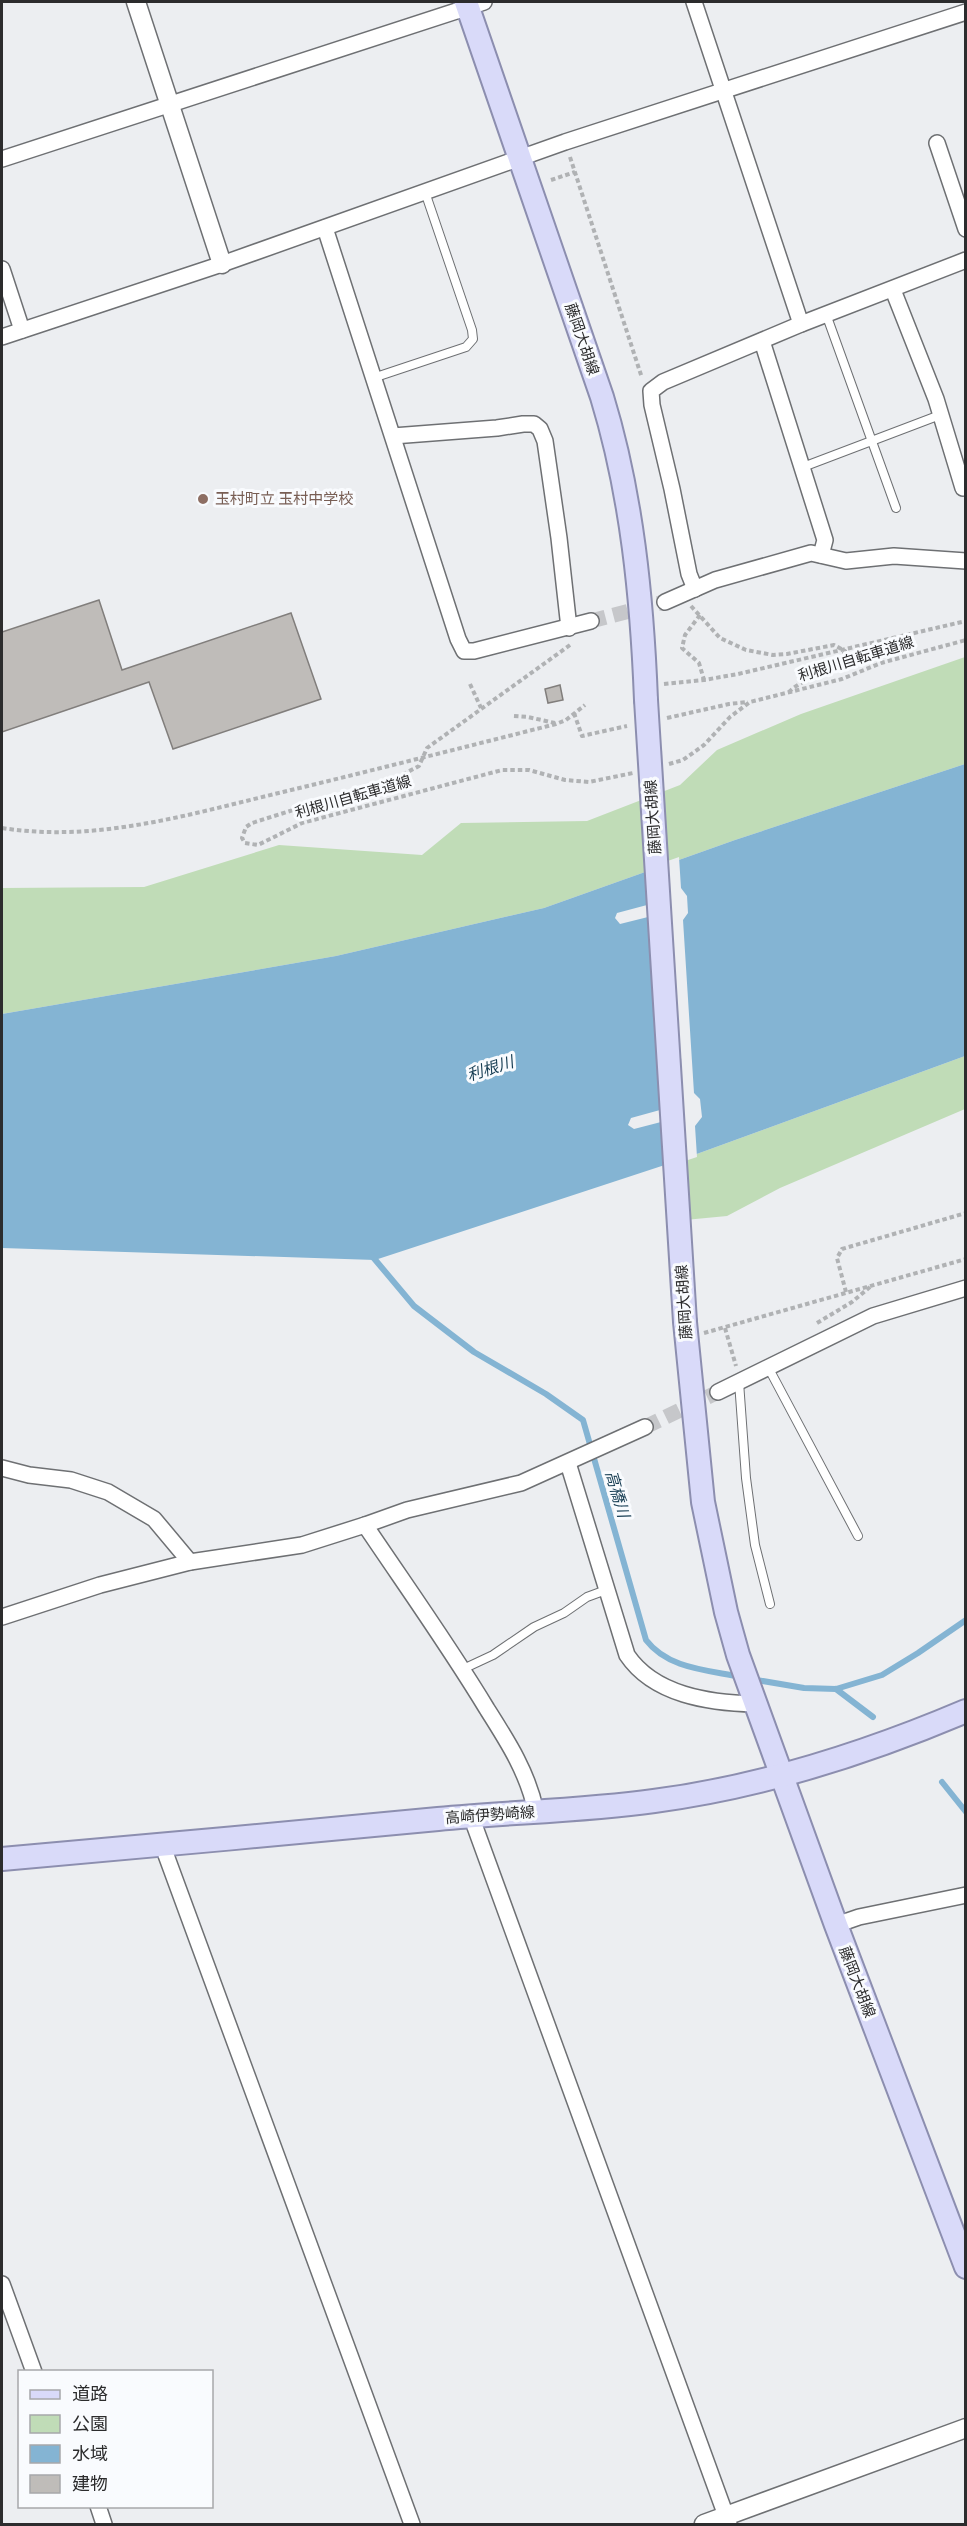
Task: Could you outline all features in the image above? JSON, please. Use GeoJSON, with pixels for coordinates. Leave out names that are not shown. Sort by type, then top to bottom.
{"type":"FeatureCollection","features":[{"type":"Feature","properties":{"kind":"main road","name":"藤岡大胡線"},"geometry":{"type":"LineString","coordinates":[[472,3],[520,158],[603,397],[616,441],[639,586],[694,1327],[703,1502],[726,1612],[753,1700],[966,2267]]}},
{"type":"Feature","properties":{"kind":"main road","name":"高崎伊勢崎線"},"geometry":{"type":"LineString","coordinates":[[2,1859],[473,1816],[600,1808],[657,1801],[782,1775],[908,1734],[966,1711]]}},
{"type":"Feature","properties":{"kind":"street"},"geometry":{"type":"LineString","coordinates":[[136,2],[222,264]]}},
{"type":"Feature","properties":{"kind":"street"},"geometry":{"type":"LineString","coordinates":[[694,2],[801,324]]}},
{"type":"Feature","properties":{"kind":"street"},"geometry":{"type":"LineString","coordinates":[[2,159],[472,3]]}},
{"type":"Feature","properties":{"kind":"street"},"geometry":{"type":"LineString","coordinates":[[2,337],[222,264],[520,158],[966,12]]}},
{"type":"Feature","properties":{"kind":"street"},"geometry":{"type":"LineString","coordinates":[[938,143],[966,229]]}},
{"type":"Feature","properties":{"kind":"street"},"geometry":{"type":"LineString","coordinates":[[325,228],[458,639],[464,651],[474,651],[591,621]]}},
{"type":"Feature","properties":{"kind":"street"},"geometry":{"type":"LineString","coordinates":[[695,589],[689,574],[652,405],[651,391],[663,382],[801,324],[966,260]]}},
{"type":"Feature","properties":{"kind":"street"},"geometry":{"type":"LineString","coordinates":[[2,269],[22,330]]}},
{"type":"Feature","properties":{"kind":"street"},"geometry":{"type":"LineString","coordinates":[[893,290],[940,415],[963,488]]}},
{"type":"Feature","properties":{"kind":"street"},"geometry":{"type":"LineString","coordinates":[[762,341],[825,540],[821,555]]}},
{"type":"Feature","properties":{"kind":"street"},"geometry":{"type":"LineString","coordinates":[[393,436],[523,424],[534,424],[540,429],[545,441],[569,628]]}},
{"type":"Feature","properties":{"kind":"street"},"geometry":{"type":"LineString","coordinates":[[665,602],[744,570],[811,553],[846,561],[894,556],[966,561]]}},
{"type":"Feature","properties":{"kind":"street"},"geometry":{"type":"LineString","coordinates":[[718,1392],[738,1376],[768,1367],[873,1316],[966,1288]]}},
{"type":"Feature","properties":{"kind":"street"},"geometry":{"type":"LineString","coordinates":[[2,1617],[100,1585],[190,1562],[302,1545],[365,1526],[407,1510],[521,1483],[645,1427]]}},
{"type":"Feature","properties":{"kind":"street"},"geometry":{"type":"LineString","coordinates":[[574,1460],[606,1590],[627,1655],[648,1678],[674,1691],[705,1699],[753,1700]]}},
{"type":"Feature","properties":{"kind":"street"},"geometry":{"type":"LineString","coordinates":[[2,1468],[28,1475],[71,1480],[108,1492],[154,1519],[190,1562]]}},
{"type":"Feature","properties":{"kind":"street"},"geometry":{"type":"LineString","coordinates":[[365,1526],[463,1669],[527,1778],[536,1812]]}},
{"type":"Feature","properties":{"kind":"street"},"geometry":{"type":"LineString","coordinates":[[473,1816],[475,1827],[728,2521]]}},
{"type":"Feature","properties":{"kind":"street"},"geometry":{"type":"LineString","coordinates":[[166,1844],[166,1855],[412,2524]]}},
{"type":"Feature","properties":{"kind":"street"},"geometry":{"type":"LineString","coordinates":[[836,1925],[859,1917],[966,1895]]}},
{"type":"Feature","properties":{"kind":"street"},"geometry":{"type":"LineString","coordinates":[[2,2284],[33,2370]]}},
{"type":"Feature","properties":{"kind":"street"},"geometry":{"type":"LineString","coordinates":[[705,2524],[728,2521],[966,2428]]}},
{"type":"Feature","properties":{"kind":"street"},"geometry":{"type":"LineString","coordinates":[[99,2508],[104,2524]]}},
{"type":"Feature","properties":{"kind":"lane"},"geometry":{"type":"LineString","coordinates":[[373,378],[466,347],[472,339],[472,330],[425,192]]}},
{"type":"Feature","properties":{"kind":"lane"},"geometry":{"type":"LineString","coordinates":[[826,314],[896,508]]}},
{"type":"Feature","properties":{"kind":"lane"},"geometry":{"type":"LineString","coordinates":[[802,467],[940,415]]}},
{"type":"Feature","properties":{"kind":"lane"},"geometry":{"type":"LineString","coordinates":[[768,1367],[858,1536]]}},
{"type":"Feature","properties":{"kind":"lane"},"geometry":{"type":"LineString","coordinates":[[738,1376],[752,1522],[757,1555],[770,1604]]}},
{"type":"Feature","properties":{"kind":"lane"},"geometry":{"type":"LineString","coordinates":[[463,1669],[493,1655],[534,1627],[564,1613],[587,1597],[606,1590]]}},
{"type":"Feature","properties":{"kind":"path"},"geometry":{"type":"LineString","coordinates":[[568,154],[643,379]]}},
{"type":"Feature","properties":{"kind":"path"},"geometry":{"type":"LineString","coordinates":[[551,180],[575,172]]}},
{"type":"Feature","properties":{"kind":"path"},"geometry":{"type":"LineString","coordinates":[[692,607],[720,638],[732,645],[761,653],[787,654],[834,645],[845,651]]}},
{"type":"Feature","properties":{"kind":"path"},"geometry":{"type":"LineString","coordinates":[[700,615],[685,635],[682,648],[699,663],[704,680]]}},
{"type":"Feature","properties":{"kind":"path"},"geometry":{"type":"LineString","coordinates":[[663,684],[704,680],[845,651],[966,621]]}},
{"type":"Feature","properties":{"kind":"path","name":"利根川自転車道線"},"geometry":{"type":"LineString","coordinates":[[662,765],[683,760],[705,745],[730,717],[750,702],[842,679],[881,663],[966,640]]}},
{"type":"Feature","properties":{"kind":"path"},"geometry":{"type":"LineString","coordinates":[[421,758],[427,748],[571,644]]}},
{"type":"Feature","properties":{"kind":"path"},"geometry":{"type":"LineString","coordinates":[[789,692],[798,683],[841,659],[845,651]]}},
{"type":"Feature","properties":{"kind":"path"},"geometry":{"type":"LineString","coordinates":[[470,684],[481,708]]}},
{"type":"Feature","properties":{"kind":"path"},"geometry":{"type":"LineString","coordinates":[[421,758],[556,724],[585,705]]}},
{"type":"Feature","properties":{"kind":"path"},"geometry":{"type":"LineString","coordinates":[[574,713],[580,729]]}},
{"type":"Feature","properties":{"kind":"path"},"geometry":{"type":"LineString","coordinates":[[514,716],[556,724]]}},
{"type":"Feature","properties":{"kind":"path","name":"利根川自転車道線"},"geometry":{"type":"LineString","coordinates":[[2,828],[33,833],[85,833],[162,821],[421,758],[422,763],[419,766],[398,777],[252,823],[246,827],[242,838],[244,843],[258,845],[302,823],[502,770],[529,770],[565,780],[590,782],[640,771]]}},
{"type":"Feature","properties":{"kind":"path"},"geometry":{"type":"LineString","coordinates":[[846,1292],[837,1258],[842,1249],[966,1212]]}},
{"type":"Feature","properties":{"kind":"path"},"geometry":{"type":"LineString","coordinates":[[694,1327],[725,1329],[966,1259]]}},
{"type":"Feature","properties":{"kind":"path"},"geometry":{"type":"LineString","coordinates":[[725,1329],[738,1376]]}},
{"type":"Feature","properties":{"kind":"green space"},"geometry":{"type":"Polygon","coordinates":[[[965,657],[965,764],[735,840],[544,908],[336,956],[2,1014],[2,888],[144,887],[279,845],[422,855],[461,823],[587,821],[680,785],[717,750],[801,714],[965,657]]]}},
{"type":"Feature","properties":{"kind":"green space"},"geometry":{"type":"Polygon","coordinates":[[[965,1056],[965,1109],[780,1188],[727,1216],[685,1220],[683,1159],[965,1056]]]}},
{"type":"Feature","properties":{"kind":"water","name":"利根川"},"geometry":{"type":"Polygon","coordinates":[[[965,764],[965,1056],[683,1159],[375,1260],[2,1248],[2,1014],[336,956],[544,908],[735,840],[965,764]]]}},
{"type":"Feature","properties":{"kind":"pier"},"geometry":{"type":"Polygon","coordinates":[[[679,857],[681,888],[687,896],[688,913],[683,920],[694,1093],[700,1099],[702,1117],[695,1126],[697,1157],[664,1168],[661,1122],[634,1129],[628,1125],[631,1118],[660,1110],[648,917],[620,924],[615,918],[617,913],[647,905],[645,869],[679,857]]]}},
{"type":"Feature","properties":{"kind":"building"},"geometry":{"type":"Polygon","coordinates":[[[99,600],[122,670],[291,613],[321,699],[173,749],[149,682],[2,732],[2,632],[99,600]]]}},
{"type":"Feature","properties":{"kind":"building"},"geometry":{"type":"Polygon","coordinates":[[[560,685],[563,700],[548,703],[545,689],[560,685]]]}},
{"type":"Feature","properties":{"kind":"waterway","name":"高橋川"},"geometry":{"type":"LineString","coordinates":[[372,1256],[414,1306],[474,1352],[546,1394],[583,1420],[646,1640],[655,1650],[677,1663],[741,1677]]}},
{"type":"Feature","properties":{"kind":"waterway","name":"高橋川"},"geometry":{"type":"LineString","coordinates":[[751,1679],[804,1688],[836,1689],[882,1675],[966,1620]]}},
{"type":"Feature","properties":{"kind":"waterway"},"geometry":{"type":"LineString","coordinates":[[836,1689],[873,1717]]}},
{"type":"Feature","properties":{"kind":"waterway"},"geometry":{"type":"LineString","coordinates":[[942,1782],[966,1812]]}},
{"type":"Feature","properties":{"kind":"tunnel"},"geometry":{"type":"LineString","coordinates":[[591,621],[665,602]]}},
{"type":"Feature","properties":{"kind":"tunnel"},"geometry":{"type":"LineString","coordinates":[[645,1427],[718,1392]]}},
{"type":"Feature","properties":{"kind":"place","name":"玉村町立 玉村中学校"},"geometry":{"type":"Point","coordinates":[203,499]}}]}
